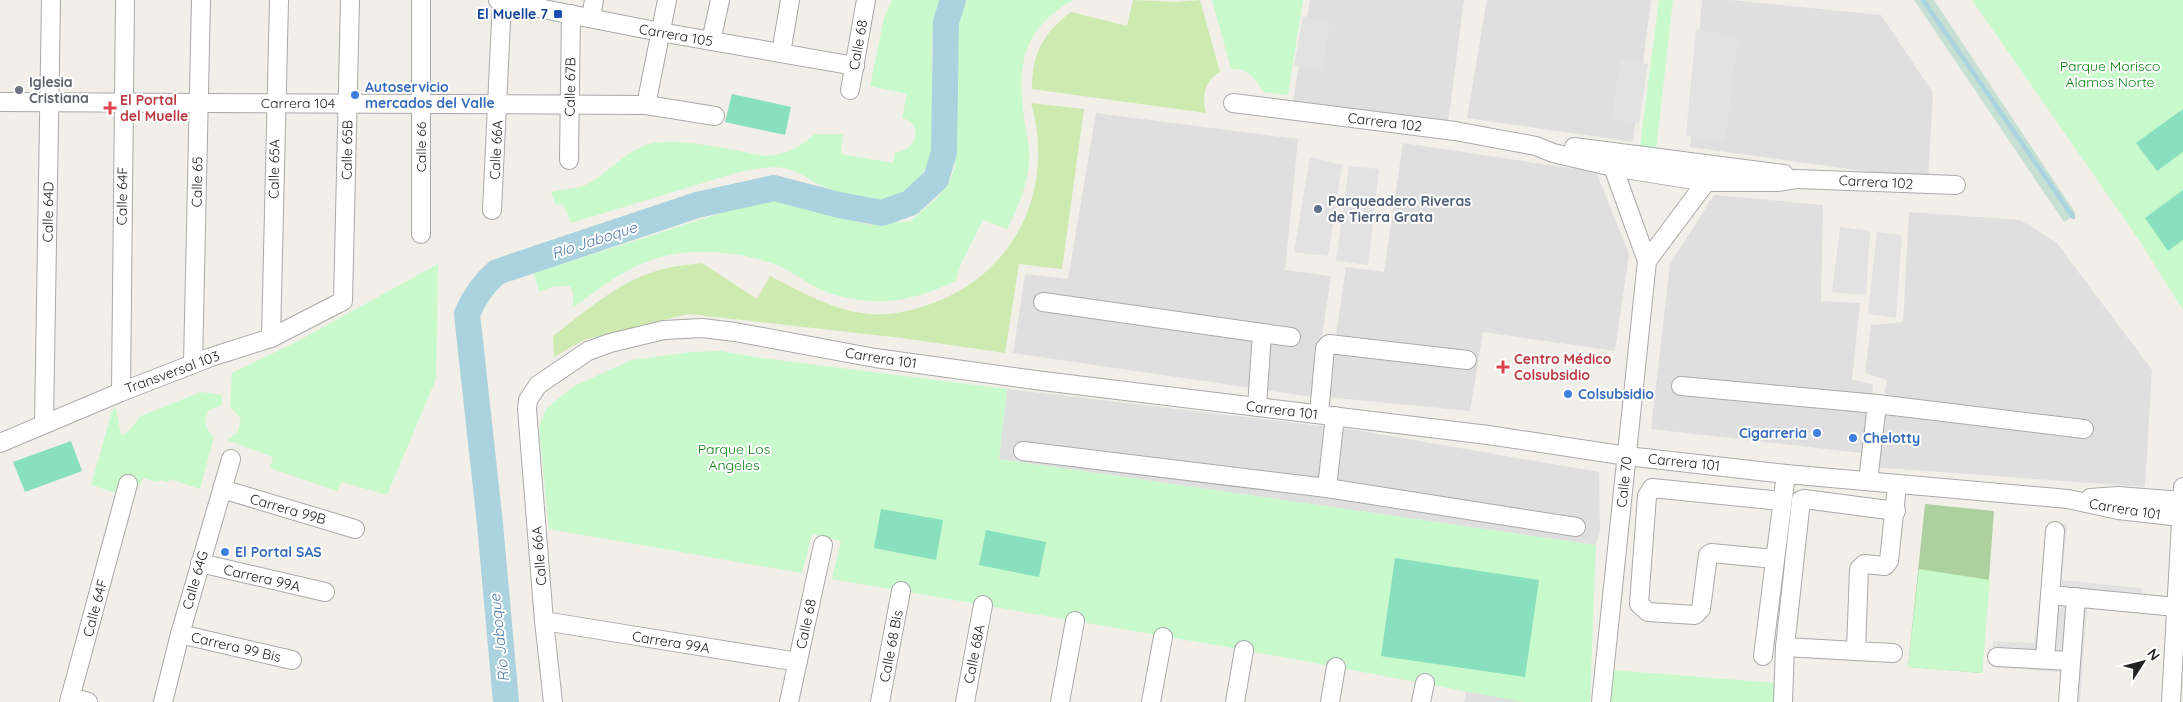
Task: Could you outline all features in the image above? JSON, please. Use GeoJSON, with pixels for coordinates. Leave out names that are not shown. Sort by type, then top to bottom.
{"type":"FeatureCollection","features":[{"type":"Feature","properties":{"kind":"street","name":"Calle 64D"},"geometry":{"type":"LineString","coordinates":[[44,423],[51,0]]}},
{"type":"Feature","properties":{"kind":"street","name":"Calle 64F"},"geometry":{"type":"LineString","coordinates":[[121,392],[124,0]]}},
{"type":"Feature","properties":{"kind":"street","name":"Calle 65"},"geometry":{"type":"LineString","coordinates":[[194,364],[201,0]]}},
{"type":"Feature","properties":{"kind":"street","name":"Calle 65A"},"geometry":{"type":"LineString","coordinates":[[271,338],[279,0]]}},
{"type":"Feature","properties":{"kind":"street","name":"Calle 65B"},"geometry":{"type":"LineString","coordinates":[[343,301],[350,0]]}},
{"type":"Feature","properties":{"kind":"street","name":"Calle 66"},"geometry":{"type":"LineString","coordinates":[[421,0],[421,234]]}},
{"type":"Feature","properties":{"kind":"street","name":"Carrera 105"},"geometry":{"type":"LineString","coordinates":[[500,0],[522,2],[660,32],[855,66]]}},
{"type":"Feature","properties":{"kind":"street","name":"Calle 66A"},"geometry":{"type":"LineString","coordinates":[[492,210],[498,104],[500,0]]}},
{"type":"Feature","properties":{"kind":"street"},"geometry":{"type":"LineString","coordinates":[[590,18],[594,0]]}},
{"type":"Feature","properties":{"kind":"street"},"geometry":{"type":"LineString","coordinates":[[646,105],[667,0]]}},
{"type":"Feature","properties":{"kind":"street"},"geometry":{"type":"LineString","coordinates":[[712,41],[720,0]]}},
{"type":"Feature","properties":{"kind":"street"},"geometry":{"type":"LineString","coordinates":[[781,53],[790,0]]}},
{"type":"Feature","properties":{"kind":"street","name":"Calle 68"},"geometry":{"type":"LineString","coordinates":[[850,90],[866,0]]}},
{"type":"Feature","properties":{"kind":"street","name":"Calle 67B"},"geometry":{"type":"LineString","coordinates":[[569,160],[571,14]]}},
{"type":"Feature","properties":{"kind":"street","name":"Carrera 104"},"geometry":{"type":"LineString","coordinates":[[0,102],[646,105],[715,116]]}},
{"type":"Feature","properties":{"kind":"street","name":"Carrera 102"},"geometry":{"type":"LineString","coordinates":[[1232,104],[1455,131],[1536,146],[1553,153],[1613,160],[1706,164],[1776,172],[1796,178],[1956,186]]}},
{"type":"Feature","properties":{"kind":"street","name":"Carrera 102"},"geometry":{"type":"LineString","coordinates":[[1613,160],[1706,182],[1777,182],[1796,178]]}},
{"type":"Feature","properties":{"kind":"street","name":"Calle 70"},"geometry":{"type":"LineString","coordinates":[[1601,702],[1647,261],[1613,160]]}},
{"type":"Feature","properties":{"kind":"street"},"geometry":{"type":"LineString","coordinates":[[1647,261],[1706,182],[1706,164]]}},
{"type":"Feature","properties":{"kind":"street","name":"Transversal 103"},"geometry":{"type":"LineString","coordinates":[[0,443],[121,392],[194,364],[271,338],[343,301]]}},
{"type":"Feature","properties":{"kind":"street"},"geometry":{"type":"LineString","coordinates":[[1043,302],[1291,336]]}},
{"type":"Feature","properties":{"kind":"street","name":"Carrera 101"},"geometry":{"type":"LineString","coordinates":[[527,409],[532,393],[538,385],[588,351],[632,337],[686,328],[735,332],[814,348],[905,362],[1488,435],[1627,456],[1786,474],[2068,499],[2118,510],[2182,496]]}},
{"type":"Feature","properties":{"kind":"street"},"geometry":{"type":"LineString","coordinates":[[1257,407],[1262,333]]}},
{"type":"Feature","properties":{"kind":"street"},"geometry":{"type":"LineString","coordinates":[[1327,488],[1327,415],[1324,348],[1329,344],[1467,360]]}},
{"type":"Feature","properties":{"kind":"street"},"geometry":{"type":"LineString","coordinates":[[1681,386],[1878,404],[2084,429]]}},
{"type":"Feature","properties":{"kind":"street"},"geometry":{"type":"LineString","coordinates":[[1868,481],[1878,404]]}},
{"type":"Feature","properties":{"kind":"street","name":"Calle 66A"},"geometry":{"type":"LineString","coordinates":[[527,409],[544,621],[553,702]]}},
{"type":"Feature","properties":{"kind":"street"},"geometry":{"type":"LineString","coordinates":[[1023,451],[1327,488],[1576,526]]}},
{"type":"Feature","properties":{"kind":"street","name":"Calle 64G"},"geometry":{"type":"LineString","coordinates":[[163,702],[180,634],[231,459]]}},
{"type":"Feature","properties":{"kind":"street"},"geometry":{"type":"LineString","coordinates":[[1762,656],[1786,474]]}},
{"type":"Feature","properties":{"kind":"street","name":"Calle 64F"},"geometry":{"type":"LineString","coordinates":[[70,700],[128,484]]}},
{"type":"Feature","properties":{"kind":"street"},"geometry":{"type":"LineString","coordinates":[[1856,651],[1859,569],[1864,564],[1885,566],[1889,561],[1896,511],[1897,484]]}},
{"type":"Feature","properties":{"kind":"street"},"geometry":{"type":"LineString","coordinates":[[1775,560],[1708,554],[1702,609],[1695,614],[1648,612],[1639,604],[1646,496],[1652,488],[1781,501]]}},
{"type":"Feature","properties":{"kind":"street","name":"Carrera 99B"},"geometry":{"type":"LineString","coordinates":[[222,489],[355,529]]}},
{"type":"Feature","properties":{"kind":"street"},"geometry":{"type":"LineString","coordinates":[[2171,702],[2178,676],[2176,607],[2180,577],[2182,496]]}},
{"type":"Feature","properties":{"kind":"street"},"geometry":{"type":"LineString","coordinates":[[1783,702],[1785,647],[1801,500],[1804,498],[1896,511]]}},
{"type":"Feature","properties":{"kind":"street"},"geometry":{"type":"LineString","coordinates":[[2045,659],[2055,532]]}},
{"type":"Feature","properties":{"kind":"street","name":"Calle 68"},"geometry":{"type":"LineString","coordinates":[[789,702],[823,545]]}},
{"type":"Feature","properties":{"kind":"street","name":"Carrera 99A"},"geometry":{"type":"LineString","coordinates":[[200,563],[325,592]]}},
{"type":"Feature","properties":{"kind":"street","name":"Calle 68 Bis"},"geometry":{"type":"LineString","coordinates":[[880,702],[901,591]]}},
{"type":"Feature","properties":{"kind":"street"},"geometry":{"type":"LineString","coordinates":[[2050,595],[2176,607]]}},
{"type":"Feature","properties":{"kind":"street"},"geometry":{"type":"LineString","coordinates":[[2068,702],[2076,597]]}},
{"type":"Feature","properties":{"kind":"street","name":"Calle 68A"},"geometry":{"type":"LineString","coordinates":[[965,702],[983,605]]}},
{"type":"Feature","properties":{"kind":"street","name":"Carrera 99A"},"geometry":{"type":"LineString","coordinates":[[544,621],[798,662]]}},
{"type":"Feature","properties":{"kind":"street"},"geometry":{"type":"LineString","coordinates":[[1060,702],[1075,621]]}},
{"type":"Feature","properties":{"kind":"street","name":"Carrera 99 Bis"},"geometry":{"type":"LineString","coordinates":[[180,634],[292,660]]}},
{"type":"Feature","properties":{"kind":"street"},"geometry":{"type":"LineString","coordinates":[[1151,702],[1163,637]]}},
{"type":"Feature","properties":{"kind":"street"},"geometry":{"type":"LineString","coordinates":[[1785,647],[1893,653]]}},
{"type":"Feature","properties":{"kind":"street"},"geometry":{"type":"LineString","coordinates":[[1235,702],[1244,650]]}},
{"type":"Feature","properties":{"kind":"street"},"geometry":{"type":"LineString","coordinates":[[1997,657],[2071,661]]}},
{"type":"Feature","properties":{"kind":"street"},"geometry":{"type":"LineString","coordinates":[[1330,702],[1336,667]]}},
{"type":"Feature","properties":{"kind":"street"},"geometry":{"type":"LineString","coordinates":[[1421,702],[1425,683]]}},
{"type":"Feature","properties":{"kind":"street"},"geometry":{"type":"LineString","coordinates":[[70,700],[88,702]]}},
{"type":"Feature","properties":{"kind":"shaded area"},"geometry":{"type":"Polygon","coordinates":[[[1310,0],[1464,0],[1448,123],[1293,101],[1310,0]]]}},
{"type":"Feature","properties":{"kind":"shaded area"},"geometry":{"type":"Polygon","coordinates":[[[1487,0],[1651,0],[1633,142],[1467,118],[1487,0]]]}},
{"type":"Feature","properties":{"kind":"shaded area"},"geometry":{"type":"Polygon","coordinates":[[[1702,0],[1730,0],[1881,15],[1933,93],[1928,180],[1690,147],[1702,0]]]}},
{"type":"Feature","properties":{"kind":"shaded area"},"geometry":{"type":"Polygon","coordinates":[[[1303,16],[1330,21],[1323,71],[1294,65],[1303,16]]]}},
{"type":"Feature","properties":{"kind":"shaded area"},"geometry":{"type":"Polygon","coordinates":[[[1696,29],[1738,37],[1725,141],[1686,135],[1696,29]]]}},
{"type":"Feature","properties":{"kind":"shaded area"},"geometry":{"type":"Polygon","coordinates":[[[1620,59],[1648,64],[1639,124],[1612,118],[1620,59]]]}},
{"type":"Feature","properties":{"kind":"shaded area"},"geometry":{"type":"Polygon","coordinates":[[[1096,113],[1298,139],[1285,270],[1331,276],[1313,397],[1013,353],[1025,274],[1068,279],[1096,113]]]}},
{"type":"Feature","properties":{"kind":"shaded area"},"geometry":{"type":"Polygon","coordinates":[[[1403,143],[1596,172],[1629,254],[1615,351],[1483,332],[1470,411],[1327,397],[1346,267],[1384,272],[1403,143]]]}},
{"type":"Feature","properties":{"kind":"shaded area","name":"Parqueadero Riveras de Tierra Grata"},"geometry":{"type":"Polygon","coordinates":[[[1310,157],[1342,165],[1328,256],[1294,252],[1310,157]]]}},
{"type":"Feature","properties":{"kind":"shaded area"},"geometry":{"type":"Polygon","coordinates":[[[1349,166],[1379,169],[1368,265],[1336,261],[1349,166]]]}},
{"type":"Feature","properties":{"kind":"shaded area"},"geometry":{"type":"Polygon","coordinates":[[[1714,195],[1823,205],[1821,301],[1860,303],[1852,380],[1873,384],[1870,454],[1651,429],[1670,264],[1714,195]]]}},
{"type":"Feature","properties":{"kind":"shaded area"},"geometry":{"type":"Polygon","coordinates":[[[1909,212],[2020,220],[2056,242],[2152,370],[2145,487],[1872,467],[1887,380],[1865,373],[1871,325],[1903,322],[1909,212]]]}},
{"type":"Feature","properties":{"kind":"shaded area"},"geometry":{"type":"Polygon","coordinates":[[[1840,227],[1870,231],[1866,295],[1832,292],[1840,227]]]}},
{"type":"Feature","properties":{"kind":"shaded area"},"geometry":{"type":"Polygon","coordinates":[[[1877,232],[1902,235],[1896,318],[1868,314],[1877,232]]]}},
{"type":"Feature","properties":{"kind":"shaded area"},"geometry":{"type":"Polygon","coordinates":[[[1007,389],[1356,430],[1599,472],[1600,529],[1596,545],[999,459],[1007,389]]]}},
{"type":"Feature","properties":{"kind":"shaded area"},"geometry":{"type":"Polygon","coordinates":[[[2050,523],[2067,524],[2062,580],[2142,588],[2140,613],[2087,608],[2080,702],[2059,702],[2060,672],[1991,667],[1993,641],[2034,643],[2050,523]]]}},
{"type":"Feature","properties":{"kind":"shaded area"},"geometry":{"type":"Polygon","coordinates":[[[1466,691],[1539,702],[1464,702],[1466,691]]]}},
{"type":"Feature","properties":{"kind":"green space"},"geometry":{"type":"Polygon","coordinates":[[[892,0],[942,0],[932,41],[935,124],[933,145],[928,164],[918,180],[902,192],[891,197],[874,200],[822,186],[792,170],[769,167],[739,172],[571,223],[563,204],[556,205],[551,192],[586,185],[633,151],[649,144],[661,142],[706,145],[766,156],[792,150],[815,134],[843,134],[841,154],[893,163],[895,152],[908,148],[913,143],[915,137],[914,126],[902,118],[907,94],[870,86],[884,18],[892,0]]]}},
{"type":"Feature","properties":{"kind":"green space"},"geometry":{"type":"Polygon","coordinates":[[[948,0],[960,0],[953,29],[951,168],[940,188],[916,213],[892,220],[786,194],[772,193],[753,196],[640,227],[529,263],[527,255],[648,214],[773,179],[886,207],[907,204],[935,178],[943,154],[943,26],[948,0]]]}},
{"type":"Feature","properties":{"kind":"green space"},"geometry":{"type":"Polygon","coordinates":[[[967,0],[1073,0],[1056,11],[1033,36],[1023,65],[1022,99],[1029,160],[1027,178],[1019,204],[1007,229],[983,220],[960,266],[956,281],[905,299],[865,300],[844,297],[824,291],[774,264],[747,256],[718,252],[689,252],[661,257],[637,266],[615,278],[573,308],[573,293],[570,286],[555,286],[539,292],[534,273],[753,203],[774,200],[870,225],[911,221],[937,198],[948,185],[955,168],[956,69],[954,37],[967,0]]]}},
{"type":"Feature","properties":{"kind":"green space"},"geometry":{"type":"Polygon","coordinates":[[[1133,0],[1176,2],[1200,0],[1220,72],[1207,85],[1204,95],[1206,113],[1032,89],[1034,65],[1041,45],[1061,20],[1071,12],[1127,26],[1133,0]]]}},
{"type":"Feature","properties":{"kind":"green space"},"geometry":{"type":"Polygon","coordinates":[[[1212,0],[1303,0],[1288,95],[1264,92],[1247,72],[1231,69],[1212,0]]]}},
{"type":"Feature","properties":{"kind":"green space"},"geometry":{"type":"Polygon","coordinates":[[[1659,0],[1673,0],[1656,150],[1640,146],[1659,0]]]}},
{"type":"Feature","properties":{"kind":"green space"},"geometry":{"type":"Polygon","coordinates":[[[1914,0],[1934,0],[2076,214],[2064,222],[1914,0]]]}},
{"type":"Feature","properties":{"kind":"green space","name":"Parque Morisco Alamos Norte"},"geometry":{"type":"Polygon","coordinates":[[[1972,0],[2183,0],[2183,310],[2139,240],[1972,0]]]}},
{"type":"Feature","properties":{"kind":"green space"},"geometry":{"type":"Polygon","coordinates":[[[732,94],[791,107],[785,135],[725,122],[732,94]]]}},
{"type":"Feature","properties":{"kind":"green space"},"geometry":{"type":"Polygon","coordinates":[[[1031,103],[1084,109],[1062,269],[1019,264],[1005,353],[902,338],[688,314],[584,340],[554,357],[553,336],[590,308],[615,290],[642,276],[673,267],[702,263],[757,299],[770,276],[842,309],[869,314],[903,312],[920,308],[965,288],[989,269],[1008,247],[1023,222],[1033,194],[1038,165],[1037,134],[1031,103]]]}},
{"type":"Feature","properties":{"kind":"green space"},"geometry":{"type":"Polygon","coordinates":[[[2183,109],[2183,152],[2157,171],[2136,143],[2183,109]]]}},
{"type":"Feature","properties":{"kind":"green space"},"geometry":{"type":"Polygon","coordinates":[[[2183,190],[2183,240],[2168,251],[2145,218],[2183,190]]]}},
{"type":"Feature","properties":{"kind":"green space"},"geometry":{"type":"Polygon","coordinates":[[[438,264],[436,379],[387,495],[342,482],[337,491],[270,468],[273,457],[227,440],[237,433],[241,419],[230,407],[232,373],[296,342],[438,264]]]}},
{"type":"Feature","properties":{"kind":"green space","name":"Parque Los Angeles"},"geometry":{"type":"Polygon","coordinates":[[[721,351],[762,358],[1007,389],[999,459],[1596,545],[1590,702],[1523,702],[1244,650],[832,579],[841,541],[812,534],[802,573],[549,529],[539,428],[546,409],[574,386],[632,360],[692,352],[721,351]]]}},
{"type":"Feature","properties":{"kind":"green space"},"geometry":{"type":"Polygon","coordinates":[[[201,392],[222,395],[222,405],[209,410],[206,417],[207,428],[214,437],[200,489],[170,479],[168,482],[160,480],[158,482],[143,478],[140,485],[119,480],[116,493],[91,485],[113,408],[116,409],[121,435],[127,433],[141,416],[201,392]]]}},
{"type":"Feature","properties":{"kind":"green space"},"geometry":{"type":"Polygon","coordinates":[[[71,441],[82,471],[25,492],[13,462],[71,441]]]}},
{"type":"Feature","properties":{"kind":"green space"},"geometry":{"type":"Polygon","coordinates":[[[1925,504],[1994,511],[1982,673],[1908,667],[1925,504]]]}},
{"type":"Feature","properties":{"kind":"green space"},"geometry":{"type":"Polygon","coordinates":[[[881,509],[943,520],[936,560],[874,548],[881,509]]]}},
{"type":"Feature","properties":{"kind":"green space"},"geometry":{"type":"Polygon","coordinates":[[[986,530],[1046,542],[1039,577],[979,565],[986,530]]]}},
{"type":"Feature","properties":{"kind":"green space"},"geometry":{"type":"Polygon","coordinates":[[[1395,558],[1539,580],[1525,677],[1381,656],[1395,558]]]}},
{"type":"Feature","properties":{"kind":"green space"},"geometry":{"type":"Polygon","coordinates":[[[1919,569],[1990,580],[1982,673],[1908,667],[1919,569]]]}},
{"type":"Feature","properties":{"kind":"green space"},"geometry":{"type":"Polygon","coordinates":[[[1612,670],[1777,683],[1776,702],[1609,702],[1612,670]]]}},
{"type":"Feature","properties":{"kind":"waterway","name":"Río Jaboque"},"geometry":{"type":"LineString","coordinates":[[506,702],[490,524],[467,314],[476,296],[487,281],[497,272],[697,205],[774,188],[839,205],[882,213],[910,203],[936,179],[944,152],[946,22],[953,0]]}},
{"type":"Feature","properties":{"kind":"waterway"},"geometry":{"type":"LineString","coordinates":[[1923,0],[2073,217]]}},
{"type":"Feature","properties":{"kind":"place","name":"El Muelle 7"},"geometry":{"type":"Point","coordinates":[558,14]}},
{"type":"Feature","properties":{"kind":"place","name":"Iglesia Cristiana"},"geometry":{"type":"Point","coordinates":[19,90]}},
{"type":"Feature","properties":{"kind":"place","name":"Autoservicio mercados del Valle"},"geometry":{"type":"Point","coordinates":[355,95]}},
{"type":"Feature","properties":{"kind":"place","name":"El Portal del Muelle"},"geometry":{"type":"Point","coordinates":[110,108]}},
{"type":"Feature","properties":{"kind":"place","name":"Parqueadero Riveras de Tierra Grata"},"geometry":{"type":"Point","coordinates":[1318,209]}},
{"type":"Feature","properties":{"kind":"place","name":"Centro Médico Colsubsidio"},"geometry":{"type":"Point","coordinates":[1503,367]}},
{"type":"Feature","properties":{"kind":"place","name":"Colsubsidio"},"geometry":{"type":"Point","coordinates":[1568,394]}},
{"type":"Feature","properties":{"kind":"place","name":"Cigarreria"},"geometry":{"type":"Point","coordinates":[1817,433]}},
{"type":"Feature","properties":{"kind":"place","name":"Chelotty"},"geometry":{"type":"Point","coordinates":[1853,438]}},
{"type":"Feature","properties":{"kind":"place","name":"El Portal SAS"},"geometry":{"type":"Point","coordinates":[225,552]}}]}
